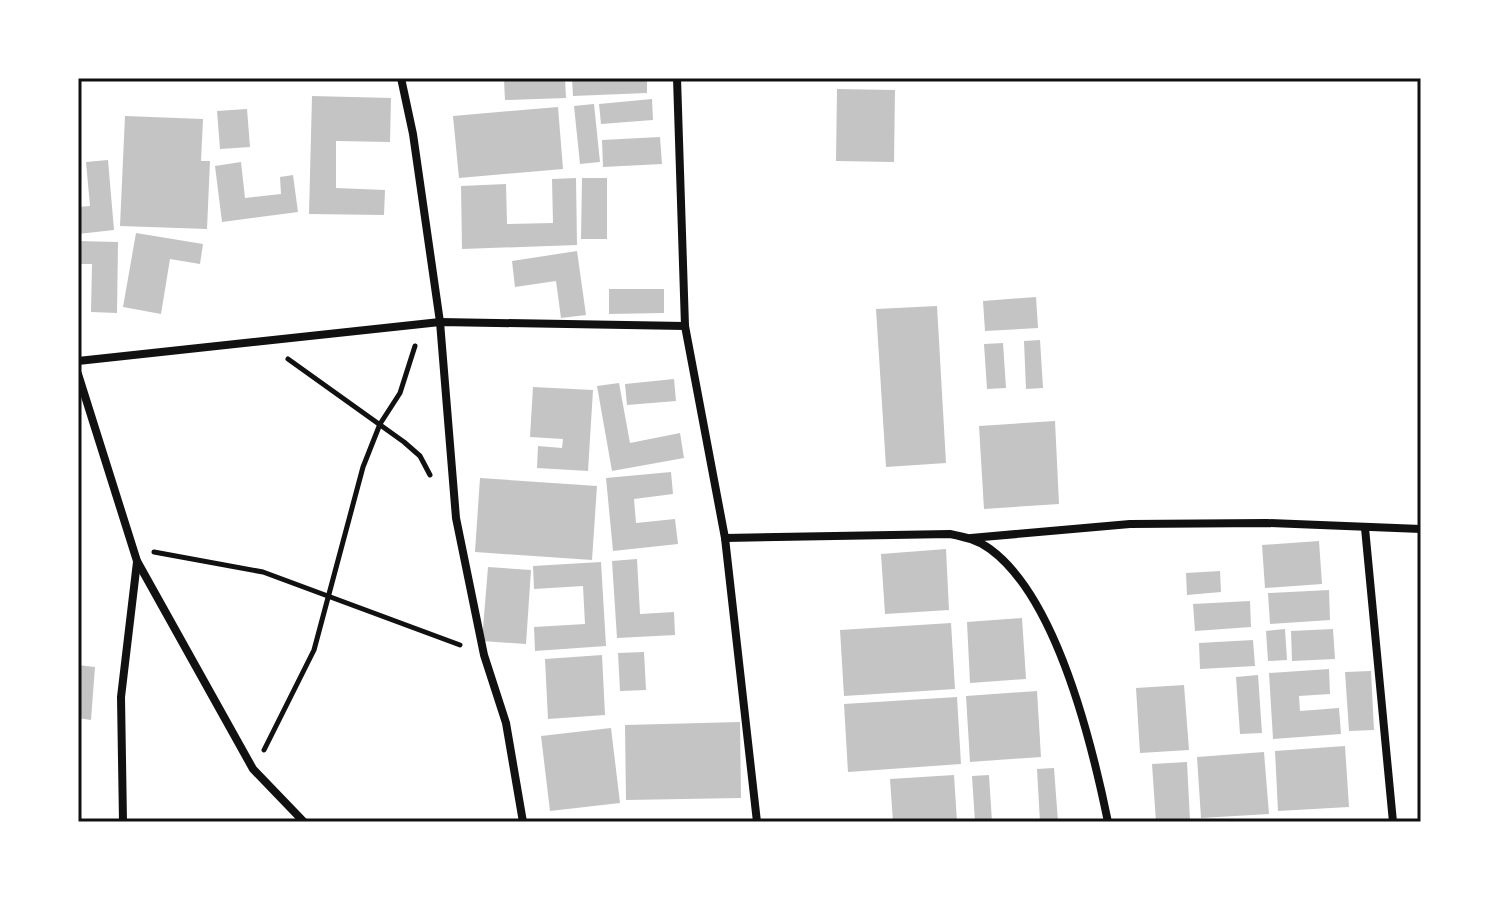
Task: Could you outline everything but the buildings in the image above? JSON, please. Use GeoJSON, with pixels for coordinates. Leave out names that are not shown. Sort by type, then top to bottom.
{"type":"FeatureCollection","features":[{"type":"Feature","properties":{"kind":"street"},"geometry":{"type":"LineString","coordinates":[[401,78],[413,134],[440,322],[456,518],[484,655],[506,723],[523,822]]}},
{"type":"Feature","properties":{"kind":"street"},"geometry":{"type":"LineString","coordinates":[[677,78],[685,326],[725,538],[757,822]]}},
{"type":"Feature","properties":{"kind":"street"},"geometry":{"type":"LineString","coordinates":[[78,361],[440,322],[685,326]]}},
{"type":"Feature","properties":{"kind":"street"},"geometry":{"type":"LineString","coordinates":[[78,374],[137,561],[253,769],[304,822]]}},
{"type":"Feature","properties":{"kind":"street"},"geometry":{"type":"LineString","coordinates":[[725,538],[894,534],[970,538],[1130,524],[1267,523],[1421,529]]}},
{"type":"Feature","properties":{"kind":"street"},"geometry":{"type":"LineString","coordinates":[[1365,528],[1393,822]]}},
{"type":"Feature","properties":{"kind":"street"},"geometry":{"type":"LineString","coordinates":[[970,538],[991,549],[1012,570],[1032,600],[1062,659],[1090,736],[1108,822]]}},
{"type":"Feature","properties":{"kind":"street"},"geometry":{"type":"LineString","coordinates":[[123,822],[121,697],[137,561]]}},
{"type":"Feature","properties":{"kind":"path"},"geometry":{"type":"LineString","coordinates":[[253,769],[304,675],[352,502],[380,424],[409,371],[418,325]]}},
{"type":"Feature","properties":{"kind":"path"},"geometry":{"type":"LineString","coordinates":[[255,342],[301,366],[380,424],[420,456],[433,484]]}},
{"type":"Feature","properties":{"kind":"path"},"geometry":{"type":"LineString","coordinates":[[133,549],[232,564],[328,594],[484,655]]}}]}
